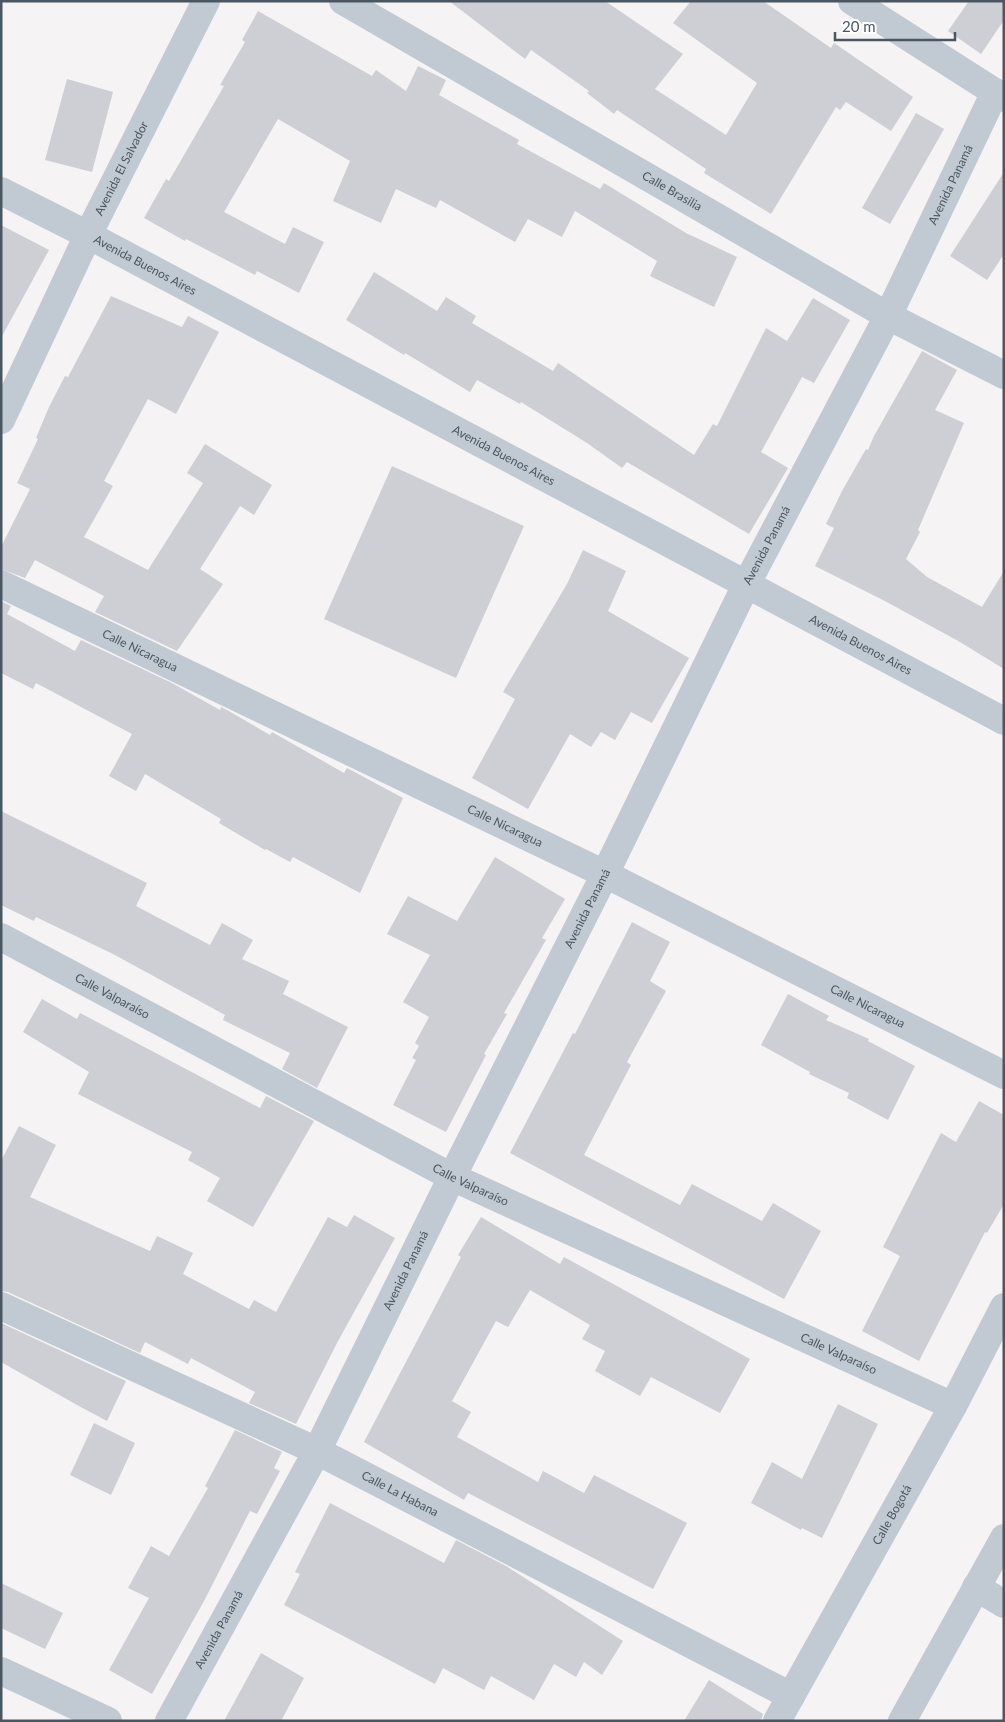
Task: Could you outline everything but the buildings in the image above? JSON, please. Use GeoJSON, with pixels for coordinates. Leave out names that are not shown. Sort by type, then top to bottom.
{"type":"FeatureCollection","features":[{"type":"Feature","properties":{"kind":"street","name":"Avenida El Salvador"},"geometry":{"type":"LineString","coordinates":[[1,420],[88,235],[206,1]]}},
{"type":"Feature","properties":{"kind":"street","name":"Calle Brasilia"},"geometry":{"type":"LineString","coordinates":[[343,1],[888,316],[1004,375]]}},
{"type":"Feature","properties":{"kind":"street"},"geometry":{"type":"LineString","coordinates":[[852,1],[999,95]]}},
{"type":"Feature","properties":{"kind":"street","name":"Avenida Panamá"},"geometry":{"type":"LineString","coordinates":[[169,1721],[317,1451],[452,1177],[606,874],[746,585],[888,316],[999,95]]}},
{"type":"Feature","properties":{"kind":"street","name":"Avenida Buenos Aires"},"geometry":{"type":"LineString","coordinates":[[1,191],[88,235],[1004,721]]}},
{"type":"Feature","properties":{"kind":"street","name":"Calle Nicaragua"},"geometry":{"type":"LineString","coordinates":[[1,584],[606,874],[1004,1075]]}},
{"type":"Feature","properties":{"kind":"street","name":"Calle Valparaíso"},"geometry":{"type":"LineString","coordinates":[[1,937],[452,1177],[953,1406]]}},
{"type":"Feature","properties":{"kind":"street","name":"Calle La Habana"},"geometry":{"type":"LineString","coordinates":[[1,1306],[317,1451],[791,1696]]}},
{"type":"Feature","properties":{"kind":"street","name":"Calle Bogotá"},"geometry":{"type":"LineString","coordinates":[[777,1721],[953,1406],[1004,1307]]}},
{"type":"Feature","properties":{"kind":"street"},"geometry":{"type":"LineString","coordinates":[[902,1721],[1004,1538]]}},
{"type":"Feature","properties":{"kind":"street"},"geometry":{"type":"LineString","coordinates":[[976,1587],[1004,1604]]}},
{"type":"Feature","properties":{"kind":"street"},"geometry":{"type":"LineString","coordinates":[[1,1670],[108,1721]]}}]}
